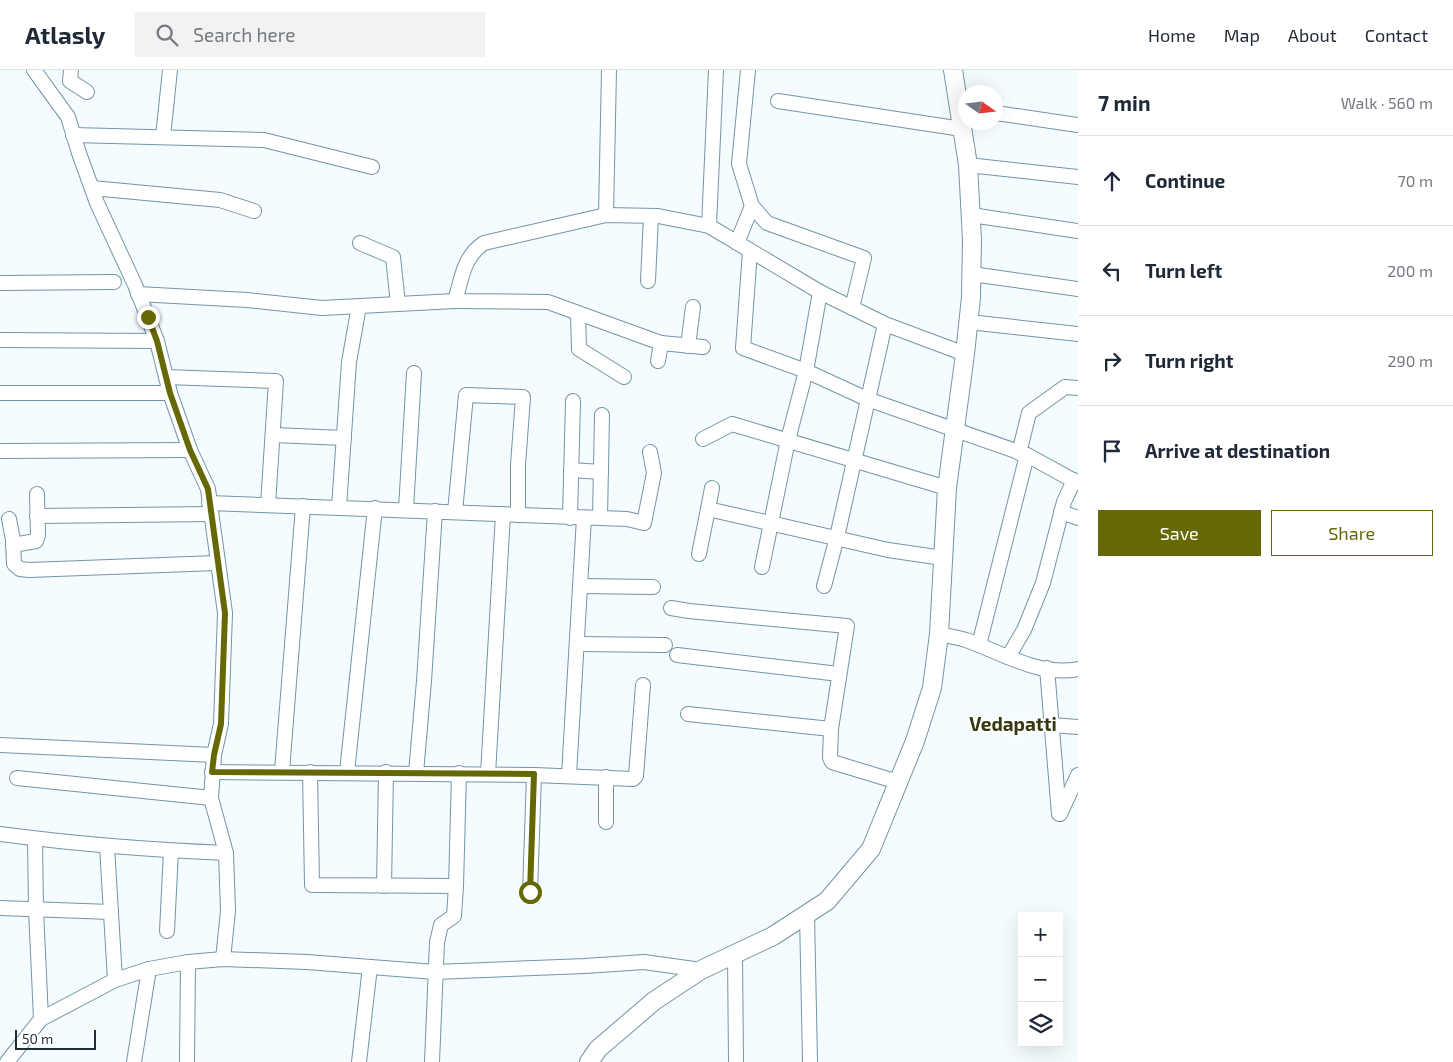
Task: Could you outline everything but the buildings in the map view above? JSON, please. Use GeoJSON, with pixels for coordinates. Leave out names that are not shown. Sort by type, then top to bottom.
{"type":"FeatureCollection","features":[{"type":"Feature","properties":{"kind":"main road"},"geometry":{"type":"LineString","coordinates":[[953,70],[958,91]]}},
{"type":"Feature","properties":{"kind":"main road"},"geometry":{"type":"LineString","coordinates":[[589,1062],[598,1049],[654,1001],[701,970],[773,936],[827,901],[871,849],[916,741],[932,688],[939,634],[947,488],[969,322],[972,274],[971,215],[968,166],[962,130]]}},
{"type":"Feature","properties":{"kind":"street"},"geometry":{"type":"LineString","coordinates":[[34,70],[68,117],[92,188],[157,341],[170,393],[190,450],[208,489],[225,613],[221,724],[214,755],[211,798],[226,853],[228,911],[224,959]]}},
{"type":"Feature","properties":{"kind":"street"},"geometry":{"type":"LineString","coordinates":[[71,70],[70,81],[87,92]]}},
{"type":"Feature","properties":{"kind":"street"},"geometry":{"type":"LineString","coordinates":[[163,138],[170,70]]}},
{"type":"Feature","properties":{"kind":"street"},"geometry":{"type":"LineString","coordinates":[[606,215],[609,70]]}},
{"type":"Feature","properties":{"kind":"street"},"geometry":{"type":"LineString","coordinates":[[709,226],[716,70]]}},
{"type":"Feature","properties":{"kind":"street"},"geometry":{"type":"LineString","coordinates":[[748,70],[740,164],[752,206],[767,223],[864,258],[852,308]]}},
{"type":"Feature","properties":{"kind":"street"},"geometry":{"type":"LineString","coordinates":[[778,101],[958,128]]}},
{"type":"Feature","properties":{"kind":"street"},"geometry":{"type":"LineString","coordinates":[[1003,114],[1078,125]]}},
{"type":"Feature","properties":{"kind":"street"},"geometry":{"type":"LineString","coordinates":[[73,136],[264,140],[372,167]]}},
{"type":"Feature","properties":{"kind":"street"},"geometry":{"type":"LineString","coordinates":[[968,166],[1078,177]]}},
{"type":"Feature","properties":{"kind":"street"},"geometry":{"type":"LineString","coordinates":[[92,188],[220,200],[254,211]]}},
{"type":"Feature","properties":{"kind":"street"},"geometry":{"type":"LineString","coordinates":[[737,243],[752,206]]}},
{"type":"Feature","properties":{"kind":"street"},"geometry":{"type":"LineString","coordinates":[[455,301],[468,258],[474,250],[484,243],[606,215],[651,216],[709,226],[820,292],[885,324],[965,354]]}},
{"type":"Feature","properties":{"kind":"street"},"geometry":{"type":"LineString","coordinates":[[971,215],[1078,231]]}},
{"type":"Feature","properties":{"kind":"street"},"geometry":{"type":"LineString","coordinates":[[648,281],[651,216]]}},
{"type":"Feature","properties":{"kind":"street"},"geometry":{"type":"LineString","coordinates":[[360,243],[393,257],[398,304]]}},
{"type":"Feature","properties":{"kind":"street"},"geometry":{"type":"LineString","coordinates":[[750,251],[743,348],[806,372],[867,399],[1023,454],[1076,482],[1061,512],[1043,583],[1024,630],[1008,657]]}},
{"type":"Feature","properties":{"kind":"street"},"geometry":{"type":"LineString","coordinates":[[972,274],[1078,289]]}},
{"type":"Feature","properties":{"kind":"street"},"geometry":{"type":"LineString","coordinates":[[0,283],[114,282]]}},
{"type":"Feature","properties":{"kind":"street"},"geometry":{"type":"LineString","coordinates":[[762,567],[788,440],[806,372],[820,292]]}},
{"type":"Feature","properties":{"kind":"street"},"geometry":{"type":"LineString","coordinates":[[138,294],[247,300],[322,308],[455,301],[548,302],[661,343],[703,347]]}},
{"type":"Feature","properties":{"kind":"street"},"geometry":{"type":"LineString","coordinates":[[339,507],[349,362],[359,306]]}},
{"type":"Feature","properties":{"kind":"street"},"geometry":{"type":"LineString","coordinates":[[688,346],[693,307]]}},
{"type":"Feature","properties":{"kind":"street"},"geometry":{"type":"LineString","coordinates":[[578,313],[579,349],[624,377]]}},
{"type":"Feature","properties":{"kind":"street"},"geometry":{"type":"LineString","coordinates":[[969,322],[1078,334]]}},
{"type":"Feature","properties":{"kind":"street"},"geometry":{"type":"LineString","coordinates":[[824,586],[837,537],[885,324]]}},
{"type":"Feature","properties":{"kind":"street"},"geometry":{"type":"LineString","coordinates":[[0,340],[157,341]]}},
{"type":"Feature","properties":{"kind":"street"},"geometry":{"type":"LineString","coordinates":[[658,361],[661,343]]}},
{"type":"Feature","properties":{"kind":"street"},"geometry":{"type":"LineString","coordinates":[[406,509],[414,373]]}},
{"type":"Feature","properties":{"kind":"street"},"geometry":{"type":"LineString","coordinates":[[166,377],[276,381],[268,505]]}},
{"type":"Feature","properties":{"kind":"street"},"geometry":{"type":"LineString","coordinates":[[979,645],[1023,454],[1029,413],[1065,387],[1078,388]]}},
{"type":"Feature","properties":{"kind":"street"},"geometry":{"type":"LineString","coordinates":[[0,393],[170,393]]}},
{"type":"Feature","properties":{"kind":"street"},"geometry":{"type":"LineString","coordinates":[[455,512],[466,395],[523,397],[488,774]]}},
{"type":"Feature","properties":{"kind":"street"},"geometry":{"type":"LineString","coordinates":[[569,775],[580,586],[577,518],[571,470],[574,401]]}},
{"type":"Feature","properties":{"kind":"street"},"geometry":{"type":"LineString","coordinates":[[600,518],[602,415]]}},
{"type":"Feature","properties":{"kind":"street"},"geometry":{"type":"LineString","coordinates":[[703,440],[732,424],[947,488]]}},
{"type":"Feature","properties":{"kind":"street"},"geometry":{"type":"LineString","coordinates":[[272,435],[344,438]]}},
{"type":"Feature","properties":{"kind":"street"},"geometry":{"type":"LineString","coordinates":[[0,451],[190,450]]}},
{"type":"Feature","properties":{"kind":"street"},"geometry":{"type":"LineString","coordinates":[[37,516],[268,505],[435,510],[577,518],[627,518],[644,523],[654,473],[650,452]]}},
{"type":"Feature","properties":{"kind":"street"},"geometry":{"type":"LineString","coordinates":[[571,470],[601,472]]}},
{"type":"Feature","properties":{"kind":"street"},"geometry":{"type":"LineString","coordinates":[[699,554],[712,488]]}},
{"type":"Feature","properties":{"kind":"street"},"geometry":{"type":"LineString","coordinates":[[13,545],[36,541],[38,535],[37,494]]}},
{"type":"Feature","properties":{"kind":"street"},"geometry":{"type":"LineString","coordinates":[[282,771],[303,506]]}},
{"type":"Feature","properties":{"kind":"street"},"geometry":{"type":"LineString","coordinates":[[347,772],[375,508]]}},
{"type":"Feature","properties":{"kind":"street"},"geometry":{"type":"LineString","coordinates":[[708,509],[888,550],[943,558]]}},
{"type":"Feature","properties":{"kind":"street"},"geometry":{"type":"LineString","coordinates":[[416,773],[435,510]]}},
{"type":"Feature","properties":{"kind":"street"},"geometry":{"type":"LineString","coordinates":[[1061,512],[1078,518]]}},
{"type":"Feature","properties":{"kind":"street"},"geometry":{"type":"LineString","coordinates":[[9,519],[14,564],[20,569],[217,563]]}},
{"type":"Feature","properties":{"kind":"street"},"geometry":{"type":"LineString","coordinates":[[580,586],[653,587]]}},
{"type":"Feature","properties":{"kind":"street"},"geometry":{"type":"LineString","coordinates":[[671,608],[847,626],[831,729],[830,758],[832,762],[898,782]]}},
{"type":"Feature","properties":{"kind":"street"},"geometry":{"type":"LineString","coordinates":[[939,634],[964,639],[1022,663],[1066,672],[1078,669]]}},
{"type":"Feature","properties":{"kind":"street"},"geometry":{"type":"LineString","coordinates":[[577,644],[665,645]]}},
{"type":"Feature","properties":{"kind":"street"},"geometry":{"type":"LineString","coordinates":[[678,655],[840,674]]}},
{"type":"Feature","properties":{"kind":"street"},"geometry":{"type":"LineString","coordinates":[[1047,668],[1059,814],[1078,775]]}},
{"type":"Feature","properties":{"kind":"street"},"geometry":{"type":"LineString","coordinates":[[212,772],[534,774],[633,779],[636,776],[643,685]]}},
{"type":"Feature","properties":{"kind":"street"},"geometry":{"type":"LineString","coordinates":[[688,714],[831,729]]}},
{"type":"Feature","properties":{"kind":"street"},"geometry":{"type":"LineString","coordinates":[[1052,725],[1078,727]]}},
{"type":"Feature","properties":{"kind":"street"},"geometry":{"type":"LineString","coordinates":[[0,745],[214,755]]}},
{"type":"Feature","properties":{"kind":"street"},"geometry":{"type":"LineString","coordinates":[[310,772],[312,885],[456,886]]}},
{"type":"Feature","properties":{"kind":"street"},"geometry":{"type":"LineString","coordinates":[[384,886],[386,772]]}},
{"type":"Feature","properties":{"kind":"street"},"geometry":{"type":"LineString","coordinates":[[432,1062],[437,942],[441,925],[454,916],[459,773]]}},
{"type":"Feature","properties":{"kind":"street"},"geometry":{"type":"LineString","coordinates":[[530,892],[534,774]]}},
{"type":"Feature","properties":{"kind":"street"},"geometry":{"type":"LineString","coordinates":[[606,777],[606,822]]}},
{"type":"Feature","properties":{"kind":"street"},"geometry":{"type":"LineString","coordinates":[[17,778],[211,798]]}},
{"type":"Feature","properties":{"kind":"street"},"geometry":{"type":"LineString","coordinates":[[0,834],[107,846],[226,853]]}},
{"type":"Feature","properties":{"kind":"street"},"geometry":{"type":"LineString","coordinates":[[35,839],[40,1019]]}},
{"type":"Feature","properties":{"kind":"street"},"geometry":{"type":"LineString","coordinates":[[107,846],[115,980]]}},
{"type":"Feature","properties":{"kind":"street"},"geometry":{"type":"LineString","coordinates":[[167,931],[171,851]]}},
{"type":"Feature","properties":{"kind":"street"},"geometry":{"type":"LineString","coordinates":[[0,908],[111,912]]}},
{"type":"Feature","properties":{"kind":"street"},"geometry":{"type":"LineString","coordinates":[[807,914],[810,1062]]}},
{"type":"Feature","properties":{"kind":"street"},"geometry":{"type":"LineString","coordinates":[[735,953],[736,1062]]}},
{"type":"Feature","properties":{"kind":"street"},"geometry":{"type":"LineString","coordinates":[[7,1062],[40,1019],[115,980],[149,969],[188,962],[224,959],[307,962],[435,972],[644,962],[701,970]]}},
{"type":"Feature","properties":{"kind":"street"},"geometry":{"type":"LineString","coordinates":[[187,1062],[188,962]]}},
{"type":"Feature","properties":{"kind":"street"},"geometry":{"type":"LineString","coordinates":[[359,1062],[370,967]]}},
{"type":"Feature","properties":{"kind":"street"},"geometry":{"type":"LineString","coordinates":[[134,1062],[149,969]]}},
{"type":"Feature","properties":{"kind":"district","name":"Vedapatti"},"geometry":{"type":"Point","coordinates":[1013,723]}},
{"type":"Feature","properties":{"kind":"route"},"geometry":{"type":"LineString","coordinates":[[148,317],[157,341],[170,393],[190,450],[208,489],[213,537],[225,613],[221,724],[212,772],[534,774],[530,892]]}}]}
